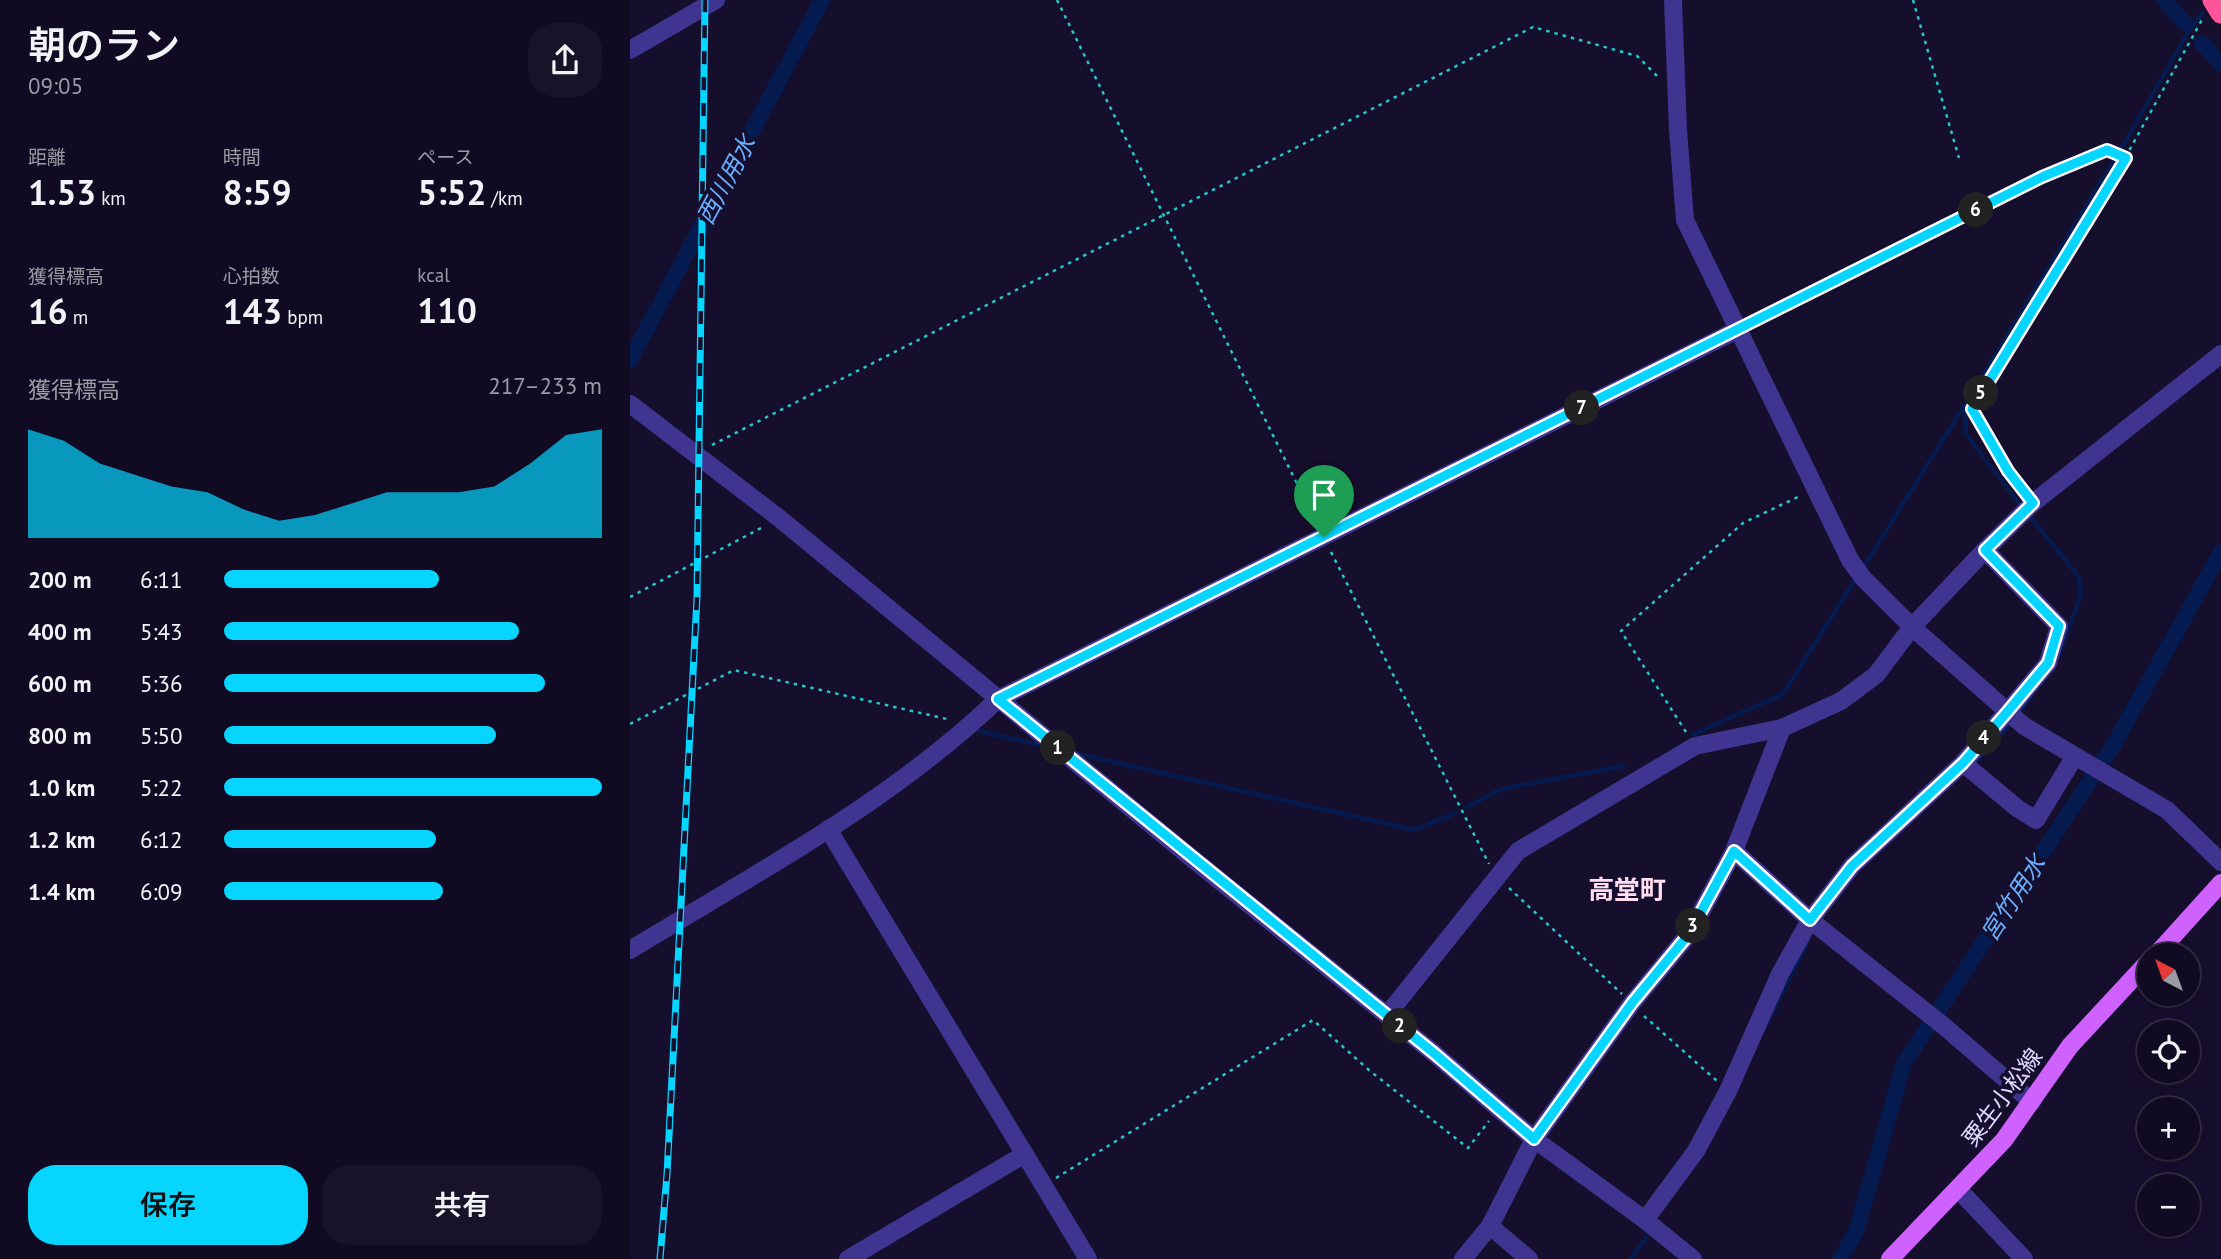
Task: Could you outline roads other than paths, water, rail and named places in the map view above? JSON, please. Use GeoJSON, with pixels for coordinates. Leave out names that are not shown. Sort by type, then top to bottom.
{"type":"FeatureCollection","features":[{"type":"Feature","properties":{"kind":"highway"},"geometry":{"type":"LineString","coordinates":[[2213,0],[2221,13]]}},
{"type":"Feature","properties":{"kind":"main road"},"geometry":{"type":"LineString","coordinates":[[2167,943],[2221,883]]}},
{"type":"Feature","properties":{"kind":"main road","name":"粟生小松線"},"geometry":{"type":"LineString","coordinates":[[1890,1259],[2004,1140],[2070,1046],[2137,974]]}},
{"type":"Feature","properties":{"kind":"street"},"geometry":{"type":"LineString","coordinates":[[630,50],[716,0]]}},
{"type":"Feature","properties":{"kind":"street"},"geometry":{"type":"LineString","coordinates":[[1673,0],[1685,220],[1850,560],[1863,578],[1912,627],[2024,726],[2166,810],[2221,862]]}},
{"type":"Feature","properties":{"kind":"street"},"geometry":{"type":"LineString","coordinates":[[630,950],[828,829],[929,760],[998,699],[1739,330]]}},
{"type":"Feature","properties":{"kind":"street"},"geometry":{"type":"LineString","coordinates":[[1387,1015],[1518,851],[1695,746],[1782,728],[1841,701],[1876,675],[1912,627],[2033,503],[2221,354]]}},
{"type":"Feature","properties":{"kind":"street"},"geometry":{"type":"LineString","coordinates":[[630,404],[779,519],[1387,1015],[1534,1139],[1645,1220],[1693,1259]]}},
{"type":"Feature","properties":{"kind":"street"},"geometry":{"type":"LineString","coordinates":[[1645,1220],[1696,1150],[1728,1091],[1780,974],[1812,921],[1852,866],[1963,763],[2048,663],[2059,626],[1985,550]]}},
{"type":"Feature","properties":{"kind":"street"},"geometry":{"type":"LineString","coordinates":[[1463,1259],[1490,1226],[1534,1139],[1632,1003],[1689,934],[1734,851],[1782,728]]}},
{"type":"Feature","properties":{"kind":"street"},"geometry":{"type":"LineString","coordinates":[[1963,763],[2035,820],[2080,760]]}},
{"type":"Feature","properties":{"kind":"street"},"geometry":{"type":"LineString","coordinates":[[828,829],[1088,1259]]}},
{"type":"Feature","properties":{"kind":"street"},"geometry":{"type":"LineString","coordinates":[[1734,851],[1812,921],[1945,1027],[2032,1102]]}},
{"type":"Feature","properties":{"kind":"street"},"geometry":{"type":"LineString","coordinates":[[848,1259],[1025,1154]]}},
{"type":"Feature","properties":{"kind":"street"},"geometry":{"type":"LineString","coordinates":[[1958,1189],[2024,1259]]}},
{"type":"Feature","properties":{"kind":"street"},"geometry":{"type":"LineString","coordinates":[[1490,1226],[1529,1259]]}},
{"type":"Feature","properties":{"kind":"waterway","name":"西川用水"},"geometry":{"type":"LineString","coordinates":[[630,360],[822,0]]}},
{"type":"Feature","properties":{"kind":"waterway"},"geometry":{"type":"LineString","coordinates":[[2164,0],[2185,23]]}},
{"type":"Feature","properties":{"kind":"waterway"},"geometry":{"type":"LineString","coordinates":[[2121,149],[2190,29],[2202,13]]}},
{"type":"Feature","properties":{"kind":"waterway"},"geometry":{"type":"LineString","coordinates":[[2202,43],[2221,64]]}},
{"type":"Feature","properties":{"kind":"waterway"},"geometry":{"type":"LineString","coordinates":[[2020,505],[1966,434],[1965,405],[2114,160]]}},
{"type":"Feature","properties":{"kind":"waterway"},"geometry":{"type":"LineString","coordinates":[[1865,565],[1964,406]]}},
{"type":"Feature","properties":{"kind":"waterway"},"geometry":{"type":"LineString","coordinates":[[2032,519],[2079,577],[2081,595],[2059,655]]}},
{"type":"Feature","properties":{"kind":"waterway","name":"宮竹用水"},"geometry":{"type":"LineString","coordinates":[[1840,1259],[1856,1232],[1904,1063],[2113,746],[2221,552]]}},
{"type":"Feature","properties":{"kind":"waterway"},"geometry":{"type":"LineString","coordinates":[[1694,734],[1783,694],[1855,580]]}},
{"type":"Feature","properties":{"kind":"waterway"},"geometry":{"type":"LineString","coordinates":[[2017,715],[2031,697]]}},
{"type":"Feature","properties":{"kind":"waterway"},"geometry":{"type":"LineString","coordinates":[[1973,765],[2010,725]]}},
{"type":"Feature","properties":{"kind":"waterway"},"geometry":{"type":"LineString","coordinates":[[979,731],[1044,746]]}},
{"type":"Feature","properties":{"kind":"waterway"},"geometry":{"type":"LineString","coordinates":[[1074,753],[1415,830],[1456,813]]}},
{"type":"Feature","properties":{"kind":"waterway"},"geometry":{"type":"LineString","coordinates":[[1467,807],[1501,789],[1623,766]]}},
{"type":"Feature","properties":{"kind":"waterway"},"geometry":{"type":"LineString","coordinates":[[1767,1024],[1808,941]]}},
{"type":"Feature","properties":{"kind":"waterway"},"geometry":{"type":"LineString","coordinates":[[1631,1259],[1647,1236]]}},
{"type":"Feature","properties":{"kind":"railway"},"geometry":{"type":"LineString","coordinates":[[660,1259],[667,1174],[697,597],[705,0]]}},
{"type":"Feature","properties":{"kind":"district","name":"高堂町"},"geometry":{"type":"Point","coordinates":[1627,889]}}]}
